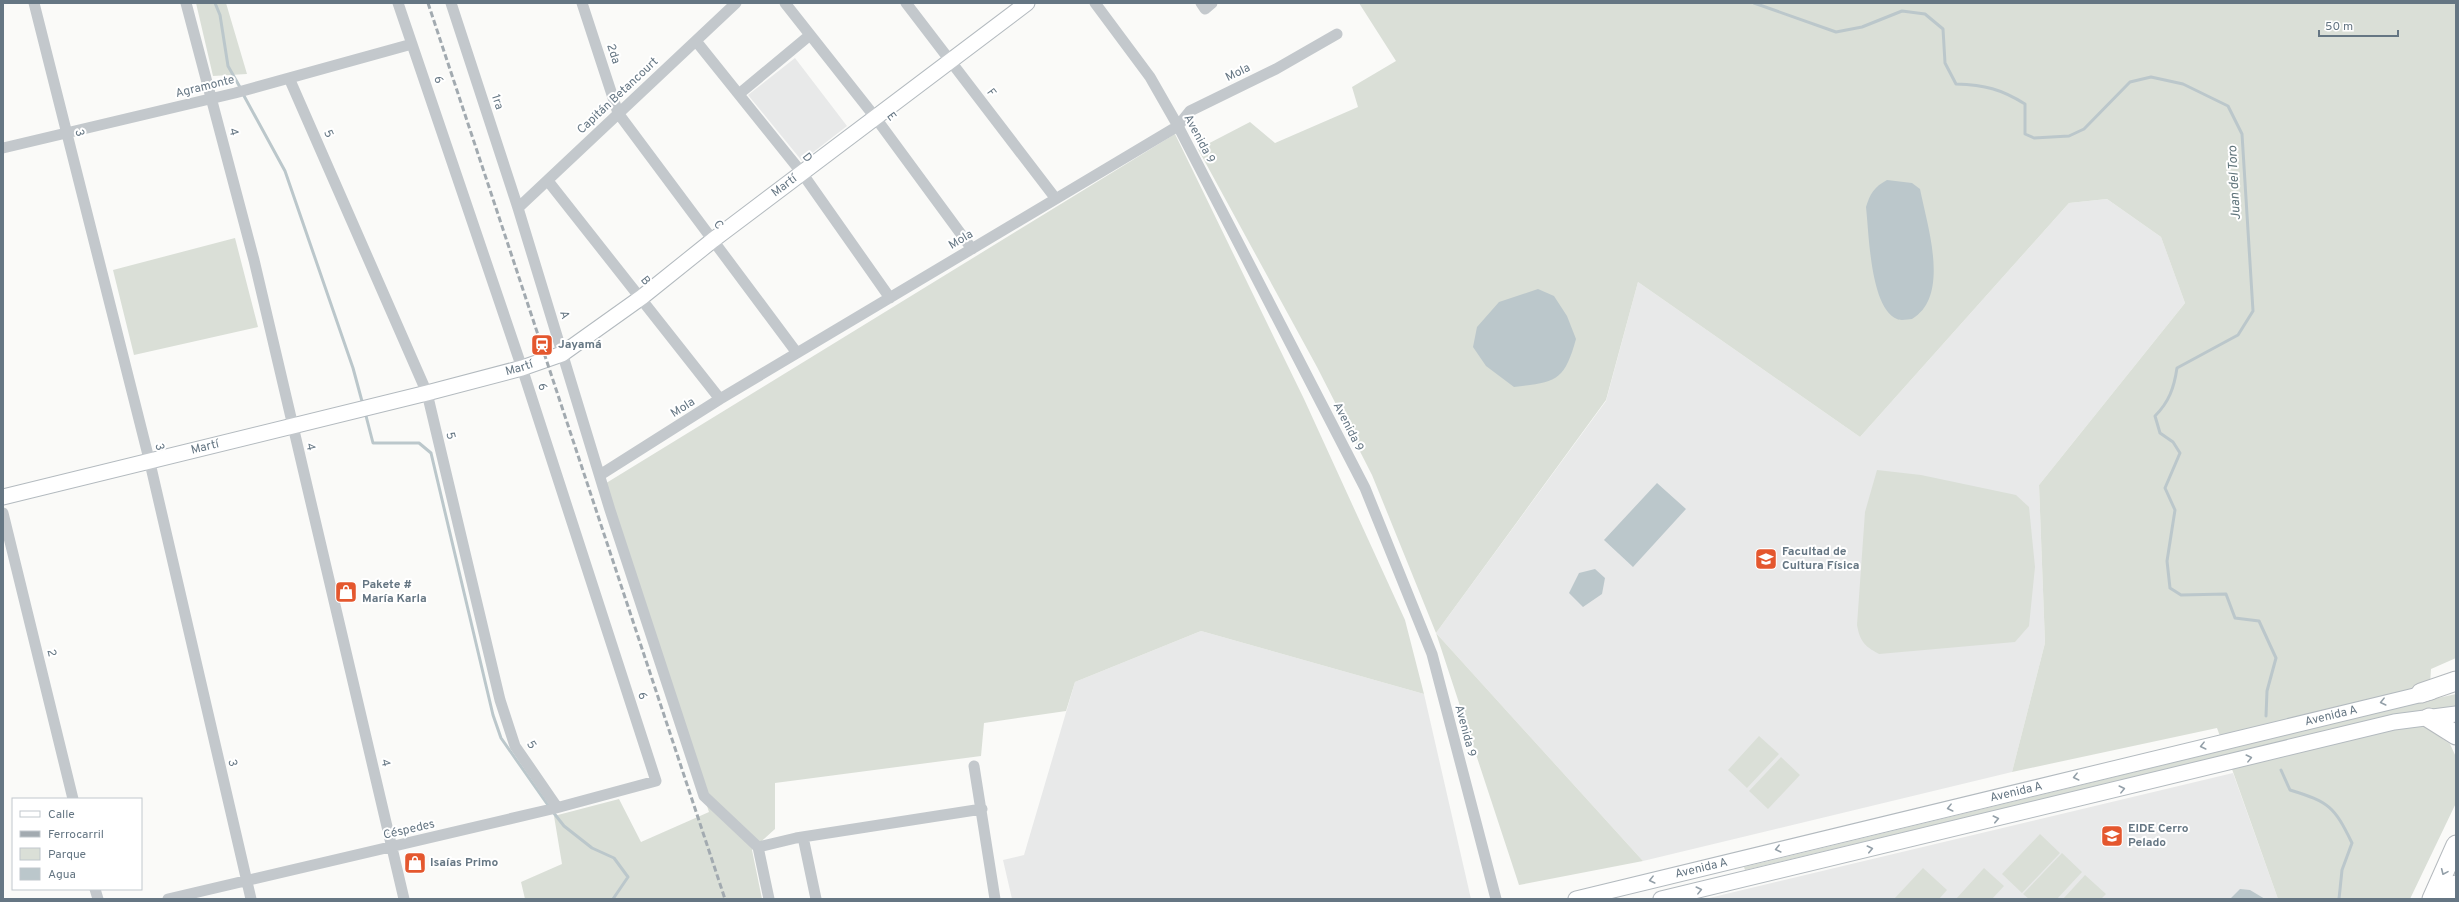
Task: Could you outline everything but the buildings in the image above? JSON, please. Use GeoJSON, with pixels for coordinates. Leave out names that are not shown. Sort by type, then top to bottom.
{"type":"FeatureCollection","features":[{"type":"Feature","properties":{"kind":"highway"},"geometry":{"type":"LineString","coordinates":[[2421,693],[2456,682]]}},
{"type":"Feature","properties":{"kind":"highway"},"geometry":{"type":"LineString","coordinates":[[2429,718],[2456,735]]}},
{"type":"Feature","properties":{"kind":"highway"},"geometry":{"type":"LineString","coordinates":[[2432,899],[2456,845]]}},
{"type":"Feature","properties":{"kind":"highway"},"geometry":{"type":"LineString","coordinates":[[2450,899],[2456,885]]}},
{"type":"Feature","properties":{"kind":"main road","name":"Martí"},"geometry":{"type":"LineString","coordinates":[[3,497],[150,463],[427,393],[522,368],[562,354],[642,297],[713,240],[875,117],[951,62],[1027,3]]}},
{"type":"Feature","properties":{"kind":"main road","name":"Avenida A"},"geometry":{"type":"LineString","coordinates":[[1576,899],[2421,693],[2456,687]]}},
{"type":"Feature","properties":{"kind":"main road","name":"Avenida A"},"geometry":{"type":"LineString","coordinates":[[1661,899],[2394,722],[2456,714]]}},
{"type":"Feature","properties":{"kind":"main road"},"geometry":{"type":"LineString","coordinates":[[1703,868],[1722,884]]}},
{"type":"Feature","properties":{"kind":"street","name":"3"},"geometry":{"type":"LineString","coordinates":[[34,3],[150,463],[250,899]]}},
{"type":"Feature","properties":{"kind":"street","name":"4"},"geometry":{"type":"LineString","coordinates":[[186,3],[210,99],[254,260],[404,899]]}},
{"type":"Feature","properties":{"kind":"street","name":"6"},"geometry":{"type":"LineString","coordinates":[[398,3],[522,368],[656,781]]}},
{"type":"Feature","properties":{"kind":"street","name":"1ra"},"geometry":{"type":"LineString","coordinates":[[451,3],[518,208]]}},
{"type":"Feature","properties":{"kind":"street","name":"2da"},"geometry":{"type":"LineString","coordinates":[[582,3],[618,112]]}},
{"type":"Feature","properties":{"kind":"street","name":"Capitán Betancourt"},"geometry":{"type":"LineString","coordinates":[[518,208],[548,181],[618,112],[736,3]]}},
{"type":"Feature","properties":{"kind":"street","name":"E"},"geometry":{"type":"LineString","coordinates":[[785,3],[875,117],[972,249]]}},
{"type":"Feature","properties":{"kind":"street","name":"F"},"geometry":{"type":"LineString","coordinates":[[906,3],[1056,199]]}},
{"type":"Feature","properties":{"kind":"street","name":"Avenida 9"},"geometry":{"type":"LineString","coordinates":[[1095,3],[1150,78],[1178,126],[1365,488],[1432,654],[1496,899]]}},
{"type":"Feature","properties":{"kind":"street"},"geometry":{"type":"LineString","coordinates":[[1201,3],[1205,9],[1212,3]]}},
{"type":"Feature","properties":{"kind":"street","name":"Mola"},"geometry":{"type":"LineString","coordinates":[[600,475],[720,399],[1178,126],[1190,112],[1276,69],[1337,34]]}},
{"type":"Feature","properties":{"kind":"street"},"geometry":{"type":"LineString","coordinates":[[739,94],[810,35]]}},
{"type":"Feature","properties":{"kind":"street","name":"D"},"geometry":{"type":"LineString","coordinates":[[696,41],[802,173],[890,298]]}},
{"type":"Feature","properties":{"kind":"street","name":"Agramonte"},"geometry":{"type":"LineString","coordinates":[[3,148],[249,90],[412,44]]}},
{"type":"Feature","properties":{"kind":"street","name":"5"},"geometry":{"type":"LineString","coordinates":[[289,78],[427,393],[500,700],[515,746],[557,808]]}},
{"type":"Feature","properties":{"kind":"street","name":"C"},"geometry":{"type":"LineString","coordinates":[[618,112],[797,353]]}},
{"type":"Feature","properties":{"kind":"street","name":"B"},"geometry":{"type":"LineString","coordinates":[[548,181],[642,297],[720,399]]}},
{"type":"Feature","properties":{"kind":"street","name":"A"},"geometry":{"type":"LineString","coordinates":[[518,208],[600,475],[704,796],[758,846]]}},
{"type":"Feature","properties":{"kind":"street","name":"2"},"geometry":{"type":"LineString","coordinates":[[3,513],[73,798]]}},
{"type":"Feature","properties":{"kind":"street"},"geometry":{"type":"LineString","coordinates":[[974,766],[995,899]]}},
{"type":"Feature","properties":{"kind":"street","name":"Céspedes"},"geometry":{"type":"LineString","coordinates":[[168,899],[557,808],[656,781]]}},
{"type":"Feature","properties":{"kind":"street"},"geometry":{"type":"LineString","coordinates":[[769,899],[758,846],[803,837],[982,809]]}},
{"type":"Feature","properties":{"kind":"street"},"geometry":{"type":"LineString","coordinates":[[803,837],[816,899]]}},
{"type":"Feature","properties":{"kind":"shaded area"},"geometry":{"type":"Polygon","coordinates":[[[795,58],[847,126],[802,161],[748,95],[795,58]]]}},
{"type":"Feature","properties":{"kind":"shaded area","name":"Facultad de Cultura Física"},"geometry":{"type":"Polygon","coordinates":[[[2107,199],[2161,237],[2185,303],[2039,485],[2045,643],[2012,772],[1643,861],[1436,633],[1606,401],[1638,282],[1860,437],[2069,203],[2107,199]]]}},
{"type":"Feature","properties":{"kind":"shaded area"},"geometry":{"type":"Polygon","coordinates":[[[1201,631],[1424,694],[1471,899],[1012,899],[1003,860],[1024,855],[1075,682],[1201,631]]]}},
{"type":"Feature","properties":{"kind":"shaded area","name":"EIDE Cerro Pelado"},"geometry":{"type":"Polygon","coordinates":[[[2233,773],[2278,899],[1705,899],[2233,773]]]}},
{"type":"Feature","properties":{"kind":"green space"},"geometry":{"type":"Polygon","coordinates":[[[196,3],[226,3],[247,74],[213,76],[196,3]]]}},
{"type":"Feature","properties":{"kind":"green space"},"geometry":{"type":"Polygon","coordinates":[[[1359,3],[2456,3],[2456,658],[2431,669],[2429,700],[2456,694],[2456,709],[2427,728],[2450,744],[2456,757],[2456,803],[2410,899],[2278,899],[2227,755],[1745,870],[1744,867],[2225,750],[2217,728],[2012,772],[2045,643],[2039,485],[2185,303],[2161,237],[2107,199],[2069,203],[1860,437],[1638,282],[1606,400],[1436,633],[1372,475],[1317,367],[1198,149],[1250,122],[1275,143],[1358,107],[1352,87],[1396,61],[1359,3]]]}},
{"type":"Feature","properties":{"kind":"green space"},"geometry":{"type":"Polygon","coordinates":[[[1175,134],[1304,399],[1405,620],[1424,694],[1201,631],[1075,682],[1066,711],[984,723],[981,756],[775,783],[775,829],[752,850],[762,899],[525,899],[521,882],[562,864],[554,816],[619,799],[641,842],[709,812],[603,485],[1175,134]]]}},
{"type":"Feature","properties":{"kind":"green space"},"geometry":{"type":"Polygon","coordinates":[[[235,238],[258,327],[134,355],[113,270],[235,238]]]}},
{"type":"Feature","properties":{"kind":"green space"},"geometry":{"type":"Polygon","coordinates":[[[1877,470],[1921,475],[2016,495],[2029,507],[2035,567],[2029,626],[2015,642],[1879,654],[1866,646],[1861,639],[1857,625],[1865,512],[1877,470]]]}},
{"type":"Feature","properties":{"kind":"green space"},"geometry":{"type":"Polygon","coordinates":[[[1436,633],[1643,861],[1519,885],[1436,633]]]}},
{"type":"Feature","properties":{"kind":"green space"},"geometry":{"type":"Polygon","coordinates":[[[1759,736],[1779,754],[1747,788],[1728,770],[1759,736]]]}},
{"type":"Feature","properties":{"kind":"green space"},"geometry":{"type":"Polygon","coordinates":[[[1781,757],[1800,775],[1768,809],[1749,791],[1781,757]]]}},
{"type":"Feature","properties":{"kind":"green space"},"geometry":{"type":"Polygon","coordinates":[[[2040,834],[2060,853],[2022,893],[2002,874],[2040,834]]]}},
{"type":"Feature","properties":{"kind":"green space"},"geometry":{"type":"Polygon","coordinates":[[[2062,853],[2082,872],[2057,899],[2029,899],[2023,894],[2062,853]]]}},
{"type":"Feature","properties":{"kind":"green space"},"geometry":{"type":"Polygon","coordinates":[[[1923,868],[1947,890],[1939,899],[1894,899],[1923,868]]]}},
{"type":"Feature","properties":{"kind":"green space"},"geometry":{"type":"Polygon","coordinates":[[[1984,868],[2004,886],[1992,899],[1956,899],[1984,868]]]}},
{"type":"Feature","properties":{"kind":"green space"},"geometry":{"type":"Polygon","coordinates":[[[2085,875],[2106,894],[2101,899],[2063,899],[2085,875]]]}},
{"type":"Feature","properties":{"kind":"water"},"geometry":{"type":"Polygon","coordinates":[[[1887,180],[1912,183],[1920,189],[1931,240],[1934,277],[1931,294],[1924,308],[1912,319],[1899,320],[1888,312],[1881,301],[1872,269],[1866,207],[1873,191],[1887,180]]]}},
{"type":"Feature","properties":{"kind":"water"},"geometry":{"type":"Polygon","coordinates":[[[1538,289],[1554,296],[1567,316],[1576,339],[1567,364],[1562,372],[1556,377],[1549,381],[1514,387],[1486,366],[1473,347],[1477,327],[1499,302],[1538,289]]]}},
{"type":"Feature","properties":{"kind":"water"},"geometry":{"type":"Polygon","coordinates":[[[1657,483],[1686,509],[1633,567],[1604,540],[1657,483]]]}},
{"type":"Feature","properties":{"kind":"water"},"geometry":{"type":"Polygon","coordinates":[[[1595,569],[1605,578],[1602,594],[1583,607],[1569,593],[1579,573],[1595,569]]]}},
{"type":"Feature","properties":{"kind":"water"},"geometry":{"type":"Polygon","coordinates":[[[2240,889],[2250,890],[2265,899],[2230,899],[2240,889]]]}},
{"type":"Feature","properties":{"kind":"waterway"},"geometry":{"type":"LineString","coordinates":[[215,3],[220,15],[228,66],[241,89]]}},
{"type":"Feature","properties":{"kind":"waterway","name":"Juan del Toro"},"geometry":{"type":"LineString","coordinates":[[1754,3],[1836,32],[1862,27],[1902,11],[1925,14],[1943,29],[1945,63],[1956,84],[1976,85],[2000,91],[2025,104],[2025,134],[2034,138],[2069,136],[2084,129],[2130,82],[2151,77],[2183,84],[2228,106],[2242,134],[2253,311],[2238,335],[2177,368],[2170,394],[2160,411],[2155,416],[2160,433],[2173,442],[2180,453],[2165,488],[2175,510],[2167,561],[2170,588],[2181,595],[2226,594],[2235,618],[2259,621],[2276,658],[2267,691],[2266,716]]}},
{"type":"Feature","properties":{"kind":"waterway"},"geometry":{"type":"LineString","coordinates":[[243,94],[285,171],[353,368],[363,405]]}},
{"type":"Feature","properties":{"kind":"waterway"},"geometry":{"type":"LineString","coordinates":[[365,412],[373,443],[419,443],[431,453],[493,715],[501,738],[550,808]]}},
{"type":"Feature","properties":{"kind":"waterway","name":"Juan del Toro"},"geometry":{"type":"LineString","coordinates":[[2281,770],[2290,790],[2322,802],[2335,813],[2352,843],[2342,870],[2339,899]]}},
{"type":"Feature","properties":{"kind":"waterway"},"geometry":{"type":"LineString","coordinates":[[553,812],[564,826],[592,848],[614,858],[628,877],[613,899]]}},
{"type":"Feature","properties":{"kind":"railway"},"geometry":{"type":"LineString","coordinates":[[428,3],[725,899]]}},
{"type":"Feature","properties":{"kind":"place","name":"Jayamá"},"geometry":{"type":"Point","coordinates":[542,345]}},
{"type":"Feature","properties":{"kind":"place","name":"Facultad de Cultura Física"},"geometry":{"type":"Point","coordinates":[1766,559]}},
{"type":"Feature","properties":{"kind":"place","name":"Pakete # María Karla"},"geometry":{"type":"Point","coordinates":[346,592]}},
{"type":"Feature","properties":{"kind":"place","name":"EIDE Cerro Pelado"},"geometry":{"type":"Point","coordinates":[2112,836]}},
{"type":"Feature","properties":{"kind":"place","name":"Isaías Primo"},"geometry":{"type":"Point","coordinates":[415,863]}}]}
